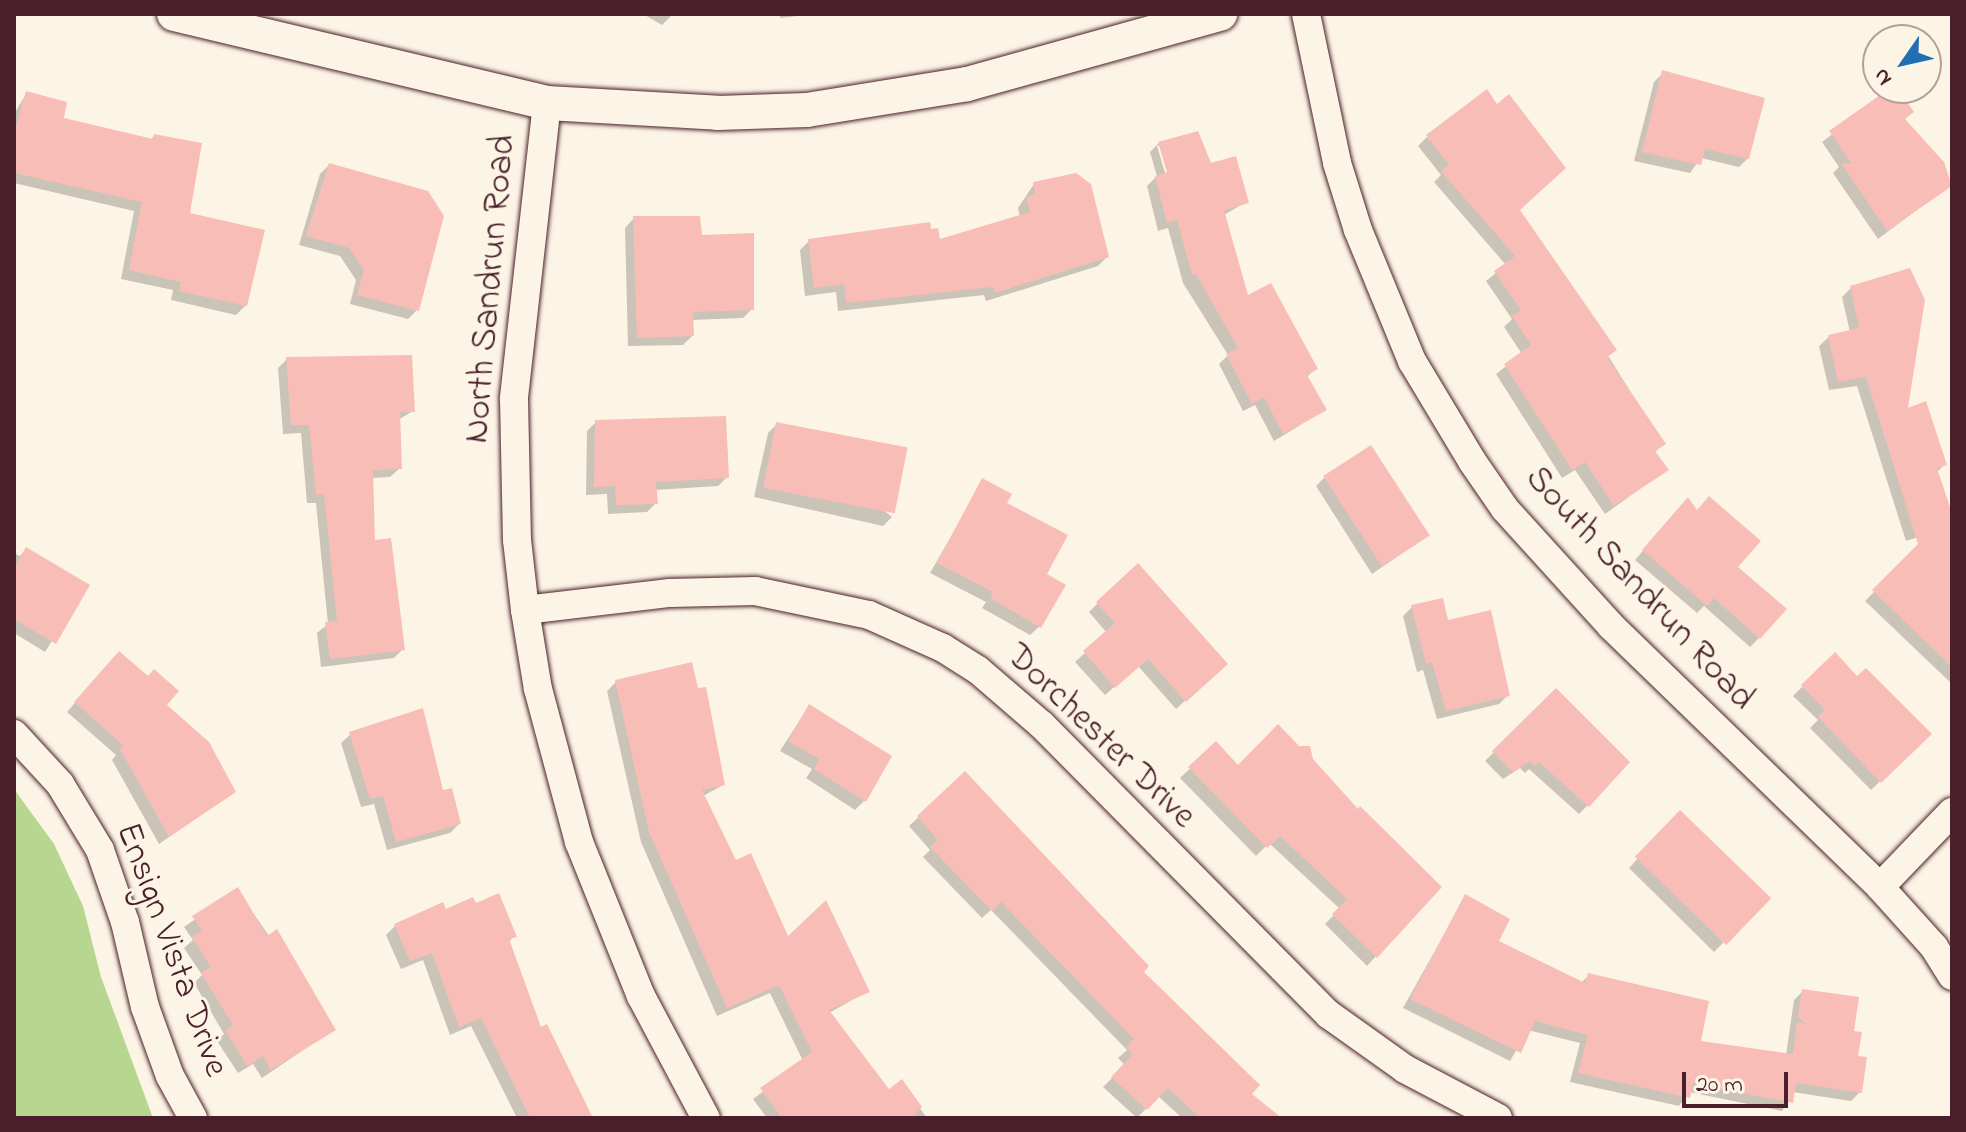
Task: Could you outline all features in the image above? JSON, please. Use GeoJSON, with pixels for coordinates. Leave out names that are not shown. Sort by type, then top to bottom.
{"type":"FeatureCollection","features":[{"type":"Feature","properties":{"kind":"street"},"geometry":{"type":"LineString","coordinates":[[174,14],[547,103],[718,113],[893,99],[967,84],[1220,14]]}},
{"type":"Feature","properties":{"kind":"street","name":"South Sandrun Road"},"geometry":{"type":"LineString","coordinates":[[1306,14],[1337,163],[1358,230],[1412,361],[1472,461],[1505,509],[1611,626],[1880,887],[1934,947],[1952,976]]}},
{"type":"Feature","properties":{"kind":"street","name":"North Sandrun Road"},"geometry":{"type":"LineString","coordinates":[[547,103],[514,399],[516,526],[525,610],[538,689],[579,842],[641,996],[706,1118]]}},
{"type":"Feature","properties":{"kind":"street","name":"Dorchester Drive"},"geometry":{"type":"LineString","coordinates":[[525,610],[670,593],[755,591],[869,615],[943,648],[989,679],[1042,725],[1328,1014],[1405,1069],[1498,1118]]}},
{"type":"Feature","properties":{"kind":"street","name":"Ensign Vista Drive"},"geometry":{"type":"LineString","coordinates":[[14,734],[60,784],[100,850],[125,922],[145,1007],[170,1076],[193,1118]]}},
{"type":"Feature","properties":{"kind":"street"},"geometry":{"type":"LineString","coordinates":[[1880,887],[1952,812]]}},
{"type":"Feature","properties":{"kind":"green space"},"geometry":{"type":"Polygon","coordinates":[[[14,789],[54,844],[83,906],[101,977],[153,1118],[14,1118],[14,789]]]}},
{"type":"Feature","properties":{"kind":"building"},"geometry":{"type":"Polygon","coordinates":[[[1662,70],[1765,98],[1749,159],[1705,149],[1701,165],[1642,152],[1662,70]]]}},
{"type":"Feature","properties":{"kind":"building"},"geometry":{"type":"Polygon","coordinates":[[[1487,89],[1497,104],[1509,94],[1566,168],[1520,210],[1617,350],[1607,357],[1666,444],[1655,451],[1669,470],[1614,506],[1585,462],[1572,470],[1504,364],[1531,345],[1512,316],[1521,310],[1494,271],[1515,256],[1441,171],[1449,165],[1426,135],[1487,89]]]}},
{"type":"Feature","properties":{"kind":"building"},"geometry":{"type":"Polygon","coordinates":[[[26,91],[67,102],[64,118],[153,139],[154,134],[202,143],[190,213],[265,230],[247,306],[179,291],[181,282],[129,270],[142,202],[14,173],[14,134],[26,91]]]}},
{"type":"Feature","properties":{"kind":"building"},"geometry":{"type":"Polygon","coordinates":[[[1867,104],[1908,104],[1914,112],[1905,119],[1944,162],[1952,186],[1887,231],[1841,163],[1852,164],[1829,131],[1867,104]]]}},
{"type":"Feature","properties":{"kind":"building"},"geometry":{"type":"Polygon","coordinates":[[[1198,131],[1211,163],[1236,156],[1249,203],[1224,210],[1248,295],[1271,283],[1318,369],[1307,375],[1327,410],[1283,434],[1264,397],[1252,404],[1226,354],[1238,348],[1196,274],[1192,275],[1177,220],[1167,223],[1155,176],[1167,172],[1158,142],[1198,131]]]}},
{"type":"Feature","properties":{"kind":"building"},"geometry":{"type":"Polygon","coordinates":[[[329,163],[428,191],[444,216],[419,311],[357,295],[364,270],[349,248],[306,236],[329,163]]]}},
{"type":"Feature","properties":{"kind":"building"},"geometry":{"type":"Polygon","coordinates":[[[1076,173],[1091,184],[1109,257],[995,293],[993,287],[846,303],[844,284],[814,288],[808,239],[930,222],[931,229],[938,228],[940,239],[1030,212],[1026,197],[1035,194],[1033,182],[1076,173]]]}},
{"type":"Feature","properties":{"kind":"building"},"geometry":{"type":"Polygon","coordinates":[[[633,216],[700,216],[702,235],[754,233],[754,310],[693,312],[694,336],[637,338],[633,216]]]}},
{"type":"Feature","properties":{"kind":"building"},"geometry":{"type":"Polygon","coordinates":[[[1910,268],[1925,300],[1908,408],[1926,401],[1947,465],[1937,468],[1952,513],[1952,667],[1872,590],[1918,544],[1866,377],[1838,382],[1828,335],[1859,328],[1850,286],[1910,268]]]}},
{"type":"Feature","properties":{"kind":"building"},"geometry":{"type":"Polygon","coordinates":[[[412,355],[415,412],[400,412],[402,469],[373,470],[375,540],[391,538],[405,650],[330,659],[325,622],[337,621],[324,494],[316,495],[309,425],[291,425],[286,357],[412,355]]]}},
{"type":"Feature","properties":{"kind":"building"},"geometry":{"type":"Polygon","coordinates":[[[726,416],[729,478],[656,482],[658,504],[616,505],[615,486],[594,487],[595,420],[726,416]]]}},
{"type":"Feature","properties":{"kind":"building"},"geometry":{"type":"Polygon","coordinates":[[[776,422],[908,448],[895,513],[763,488],[776,422]]]}},
{"type":"Feature","properties":{"kind":"building"},"geometry":{"type":"Polygon","coordinates":[[[1371,445],[1430,536],[1382,567],[1323,476],[1371,445]]]}},
{"type":"Feature","properties":{"kind":"building"},"geometry":{"type":"Polygon","coordinates":[[[982,478],[1012,494],[1007,503],[1068,535],[1047,574],[1066,585],[1041,628],[990,598],[993,592],[937,563],[982,478]]]}},
{"type":"Feature","properties":{"kind":"building"},"geometry":{"type":"Polygon","coordinates":[[[1709,496],[1761,541],[1738,567],[1787,609],[1760,639],[1714,598],[1707,606],[1642,550],[1688,497],[1697,510],[1709,496]]]}},
{"type":"Feature","properties":{"kind":"building"},"geometry":{"type":"Polygon","coordinates":[[[26,547],[90,585],[56,644],[14,619],[14,568],[26,547]]]}},
{"type":"Feature","properties":{"kind":"building"},"geometry":{"type":"Polygon","coordinates":[[[1138,563],[1228,664],[1186,702],[1148,659],[1115,688],[1083,651],[1115,623],[1096,602],[1138,563]]]}},
{"type":"Feature","properties":{"kind":"building"},"geometry":{"type":"Polygon","coordinates":[[[1443,598],[1448,620],[1491,610],[1510,696],[1446,711],[1432,662],[1426,664],[1411,605],[1443,598]]]}},
{"type":"Feature","properties":{"kind":"building"},"geometry":{"type":"Polygon","coordinates":[[[119,651],[148,676],[154,669],[179,691],[167,705],[209,742],[236,792],[169,837],[120,749],[123,745],[74,702],[119,651]]]}},
{"type":"Feature","properties":{"kind":"building"},"geometry":{"type":"Polygon","coordinates":[[[1835,652],[1857,676],[1866,668],[1932,734],[1881,783],[1818,717],[1825,710],[1801,685],[1835,652]]]}},
{"type":"Feature","properties":{"kind":"building"},"geometry":{"type":"Polygon","coordinates":[[[692,662],[698,688],[706,687],[725,785],[702,790],[736,860],[751,853],[788,936],[826,900],[870,992],[829,1010],[889,1089],[902,1079],[922,1107],[912,1118],[782,1118],[760,1088],[812,1052],[779,985],[727,1008],[649,832],[615,680],[692,662]]]}},
{"type":"Feature","properties":{"kind":"building"},"geometry":{"type":"Polygon","coordinates":[[[1556,688],[1630,762],[1589,807],[1539,762],[1535,766],[1530,761],[1513,772],[1492,751],[1556,688]]]}},
{"type":"Feature","properties":{"kind":"building"},"geometry":{"type":"Polygon","coordinates":[[[809,704],[892,756],[866,802],[814,769],[819,759],[788,741],[809,704]]]}},
{"type":"Feature","properties":{"kind":"building"},"geometry":{"type":"Polygon","coordinates":[[[423,708],[443,790],[452,788],[461,824],[396,842],[383,796],[370,799],[349,732],[423,708]]]}},
{"type":"Feature","properties":{"kind":"building"},"geometry":{"type":"Polygon","coordinates":[[[1278,724],[1299,746],[1310,746],[1313,759],[1358,809],[1360,806],[1442,887],[1377,958],[1332,914],[1347,899],[1280,836],[1267,848],[1188,767],[1216,741],[1238,765],[1278,724]]]}},
{"type":"Feature","properties":{"kind":"building"},"geometry":{"type":"Polygon","coordinates":[[[965,771],[1149,966],[1144,972],[1260,1085],[1252,1094],[1282,1118],[1200,1118],[1168,1088],[1147,1110],[1111,1077],[1133,1054],[1126,1047],[1134,1039],[1001,902],[992,911],[930,847],[938,840],[917,816],[965,771]]]}},
{"type":"Feature","properties":{"kind":"building"},"geometry":{"type":"Polygon","coordinates":[[[1680,810],[1771,898],[1726,945],[1635,857],[1680,810]]]}},
{"type":"Feature","properties":{"kind":"building"},"geometry":{"type":"Polygon","coordinates":[[[238,887],[267,936],[277,929],[336,1030],[271,1070],[263,1056],[247,1066],[225,1030],[233,1025],[201,973],[211,967],[192,937],[202,931],[192,916],[238,887]]]}},
{"type":"Feature","properties":{"kind":"building"},"geometry":{"type":"Polygon","coordinates":[[[499,893],[517,937],[509,939],[541,1027],[547,1024],[593,1118],[530,1118],[481,1018],[459,1027],[432,953],[410,961],[394,924],[443,902],[446,909],[473,897],[476,903],[499,893]]]}},
{"type":"Feature","properties":{"kind":"building"},"geometry":{"type":"Polygon","coordinates":[[[1465,894],[1510,919],[1499,941],[1585,983],[1588,973],[1709,1001],[1701,1041],[1793,1054],[1797,1022],[1806,1024],[1798,1017],[1802,989],[1859,997],[1854,1031],[1862,1032],[1858,1056],[1867,1057],[1862,1093],[1796,1083],[1793,1103],[1693,1083],[1690,1098],[1578,1073],[1588,1035],[1535,1021],[1521,1053],[1410,999],[1465,894]]]}}]}
